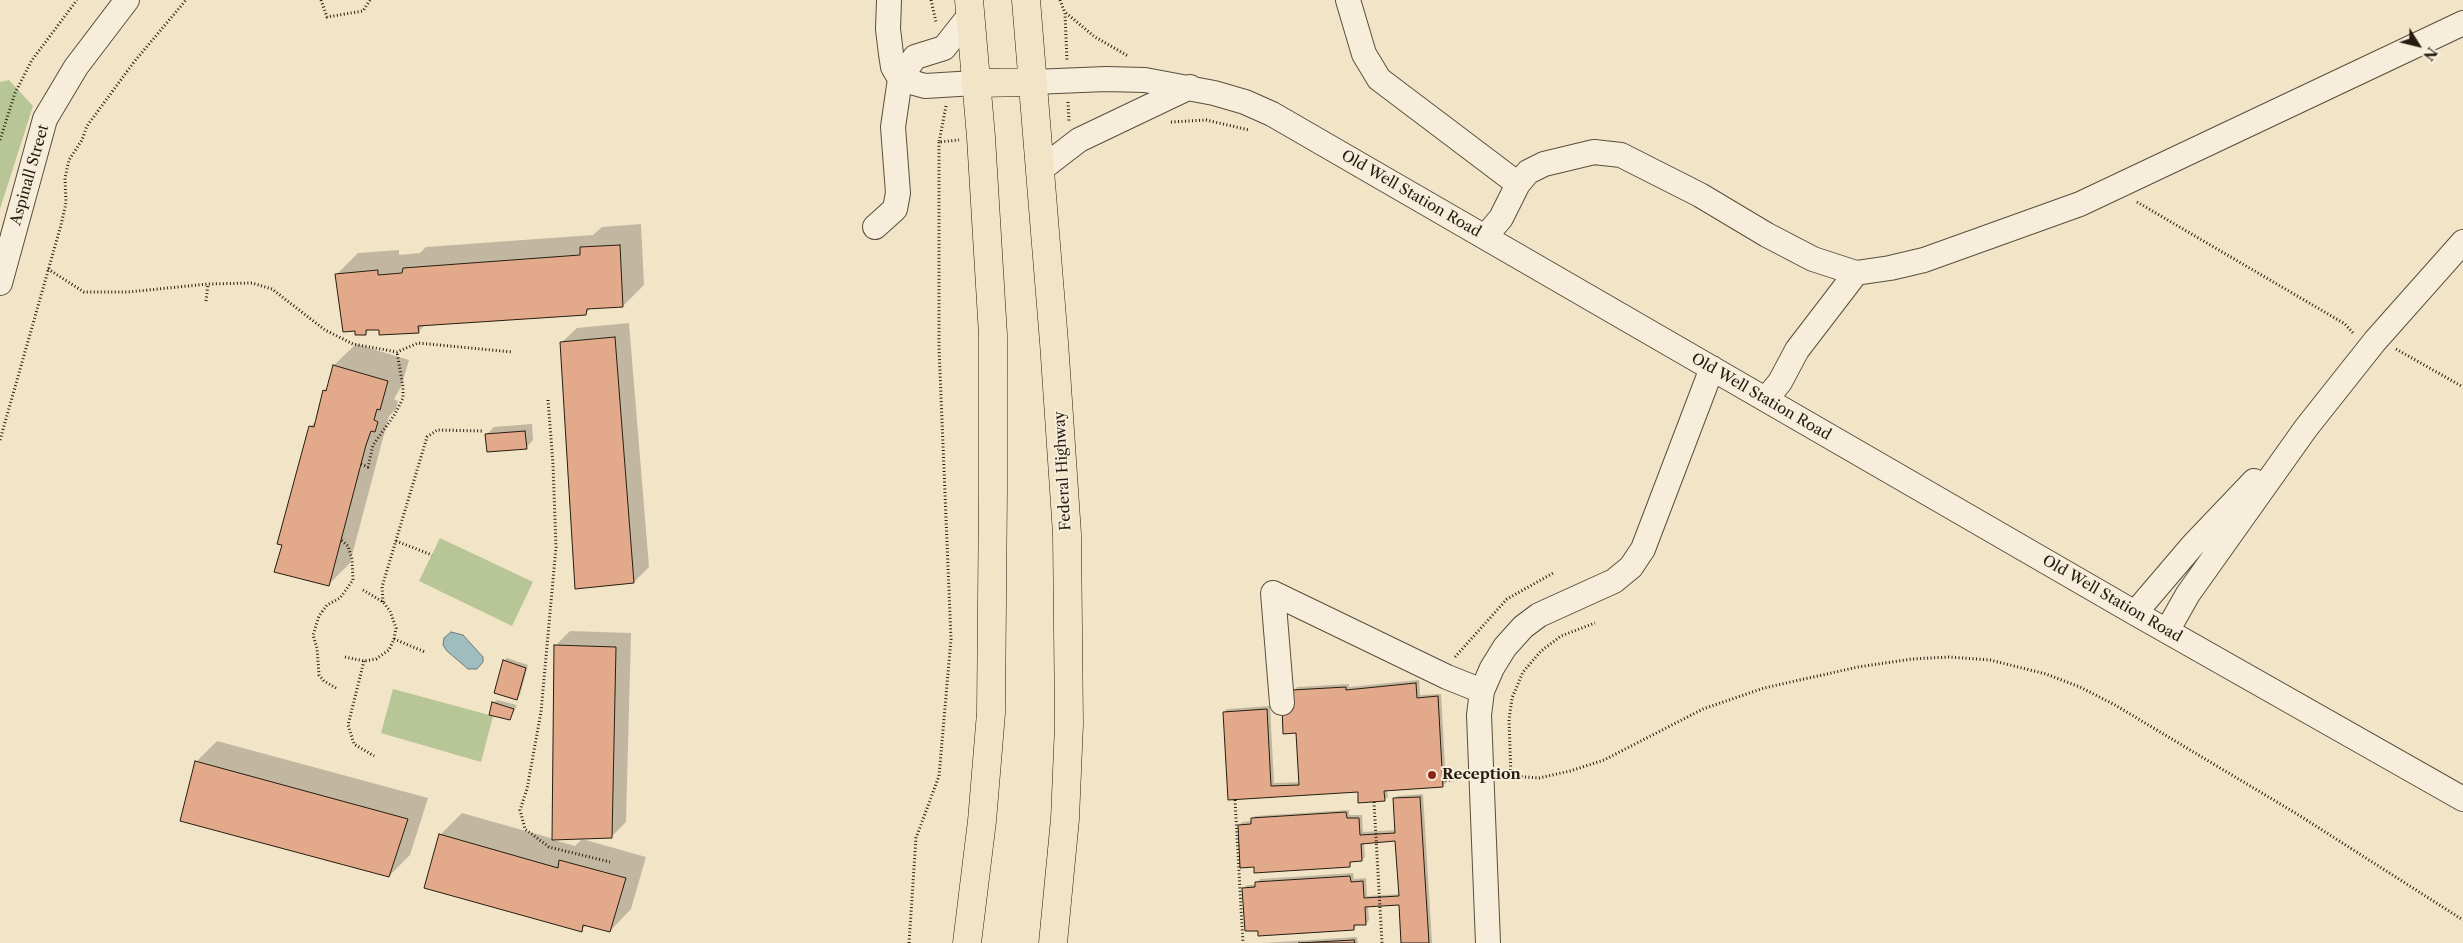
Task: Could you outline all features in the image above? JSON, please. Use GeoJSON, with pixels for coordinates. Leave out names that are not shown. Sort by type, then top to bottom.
{"type":"FeatureCollection","features":[{"type":"Feature","properties":{"kind":"highway","name":"Federal Highway"},"geometry":{"type":"LineString","coordinates":[[1026,0],[1062,448],[1069,630],[1069,724],[1065,819],[1053,943]]}},
{"type":"Feature","properties":{"kind":"highway"},"geometry":{"type":"LineString","coordinates":[[967,943],[982,821],[991,713],[993,335],[981,137],[962,84],[969,7]]}},
{"type":"Feature","properties":{"kind":"highway"},"geometry":{"type":"LineString","coordinates":[[962,84],[1033,82]]}},
{"type":"Feature","properties":{"kind":"street","name":"Aspinall Street"},"geometry":{"type":"LineString","coordinates":[[0,283],[4,253],[45,119],[76,67],[127,0]]}},
{"type":"Feature","properties":{"kind":"street"},"geometry":{"type":"LineString","coordinates":[[888,0],[888,29],[891,54],[893,67],[900,79],[925,86],[962,84]]}},
{"type":"Feature","properties":{"kind":"street"},"geometry":{"type":"LineString","coordinates":[[1348,0],[1364,54],[1378,79],[1518,184]]}},
{"type":"Feature","properties":{"kind":"street"},"geometry":{"type":"LineString","coordinates":[[875,228],[895,209],[898,193],[893,127],[900,79],[915,57],[944,48],[969,7]]}},
{"type":"Feature","properties":{"kind":"street"},"geometry":{"type":"LineString","coordinates":[[1485,237],[1500,218],[1518,184],[1528,172],[1544,164],[1567,157],[1594,152],[1621,155],[1700,195],[1767,235],[1813,259],[1856,272],[1890,268],[1924,260],[2080,204],[2463,23]]}},
{"type":"Feature","properties":{"kind":"street","name":"Old Well Station Road"},"geometry":{"type":"LineString","coordinates":[[1033,82],[1123,79],[1190,87],[1245,102],[1272,114],[2135,613],[2463,799]]}},
{"type":"Feature","properties":{"kind":"street"},"geometry":{"type":"LineString","coordinates":[[1040,170],[1079,140],[1190,87]]}},
{"type":"Feature","properties":{"kind":"street"},"geometry":{"type":"LineString","coordinates":[[2167,631],[2188,594],[2306,428],[2375,341],[2463,242]]}},
{"type":"Feature","properties":{"kind":"street"},"geometry":{"type":"LineString","coordinates":[[1766,399],[1780,382],[1797,350],[1856,272]]}},
{"type":"Feature","properties":{"kind":"street"},"geometry":{"type":"LineString","coordinates":[[1488,943],[1480,777],[1479,715],[1482,691],[1492,668],[1505,647],[1523,627],[1539,615],[1614,581],[1631,567],[1643,549],[1712,368]]}},
{"type":"Feature","properties":{"kind":"street"},"geometry":{"type":"LineString","coordinates":[[2135,613],[2193,544],[2306,428]]}},
{"type":"Feature","properties":{"kind":"street"},"geometry":{"type":"LineString","coordinates":[[1282,702],[1273,594],[1482,691]]}},
{"type":"Feature","properties":{"kind":"path"},"geometry":{"type":"LineString","coordinates":[[0,140],[15,93],[32,60],[78,0]]}},
{"type":"Feature","properties":{"kind":"path"},"geometry":{"type":"LineString","coordinates":[[0,440],[61,225],[69,160],[82,140],[87,126],[134,62],[186,0]]}},
{"type":"Feature","properties":{"kind":"path"},"geometry":{"type":"LineString","coordinates":[[321,0],[327,17],[363,11],[370,0]]}},
{"type":"Feature","properties":{"kind":"path"},"geometry":{"type":"LineString","coordinates":[[930,0],[944,48]]}},
{"type":"Feature","properties":{"kind":"path"},"geometry":{"type":"LineString","coordinates":[[1060,0],[1066,13],[1079,25],[1135,61]]}},
{"type":"Feature","properties":{"kind":"path"},"geometry":{"type":"LineString","coordinates":[[909,943],[916,838],[939,776],[951,639],[939,348],[939,142],[962,84]]}},
{"type":"Feature","properties":{"kind":"path"},"geometry":{"type":"LineString","coordinates":[[1166,122],[1206,120],[1256,132]]}},
{"type":"Feature","properties":{"kind":"path"},"geometry":{"type":"LineString","coordinates":[[939,142],[981,137]]}},
{"type":"Feature","properties":{"kind":"path"},"geometry":{"type":"LineString","coordinates":[[2122,184],[2128,197],[2345,324],[2357,337],[2375,341],[2402,351],[2463,387]]}},
{"type":"Feature","properties":{"kind":"path"},"geometry":{"type":"LineString","coordinates":[[48,269],[84,292],[128,292],[208,284],[252,283],[272,289],[325,330],[353,344],[397,352],[418,343],[512,352]]}},
{"type":"Feature","properties":{"kind":"path"},"geometry":{"type":"LineString","coordinates":[[206,301],[208,284]]}},
{"type":"Feature","properties":{"kind":"path"},"geometry":{"type":"LineString","coordinates":[[361,464],[368,467],[373,445],[395,414],[403,398],[404,387],[397,352]]}},
{"type":"Feature","properties":{"kind":"path"},"geometry":{"type":"LineString","coordinates":[[548,400],[553,464],[556,547],[541,712],[527,790],[520,810],[525,829],[549,847],[610,862]]}},
{"type":"Feature","properties":{"kind":"path"},"geometry":{"type":"LineString","coordinates":[[383,602],[382,587],[426,437],[437,430],[483,431]]}},
{"type":"Feature","properties":{"kind":"path"},"geometry":{"type":"LineString","coordinates":[[336,688],[324,681],[319,674],[317,648],[313,635],[318,616],[327,605],[340,598],[353,580],[352,559],[348,546],[341,540]]}},
{"type":"Feature","properties":{"kind":"path"},"geometry":{"type":"LineString","coordinates":[[396,541],[432,555]]}},
{"type":"Feature","properties":{"kind":"path"},"geometry":{"type":"LineString","coordinates":[[1442,674],[1476,632],[1507,599],[1554,572]]}},
{"type":"Feature","properties":{"kind":"path"},"geometry":{"type":"LineString","coordinates":[[345,657],[364,661],[376,659],[389,650],[394,639],[396,628],[390,611],[383,602],[363,590]]}},
{"type":"Feature","properties":{"kind":"path"},"geometry":{"type":"LineString","coordinates":[[1511,776],[1509,720],[1512,698],[1523,672],[1541,651],[1561,636],[1595,623]]}},
{"type":"Feature","properties":{"kind":"path"},"geometry":{"type":"LineString","coordinates":[[394,639],[425,652]]}},
{"type":"Feature","properties":{"kind":"path"},"geometry":{"type":"LineString","coordinates":[[1442,781],[1511,776],[1539,778],[1604,760],[1703,709],[1764,688],[1858,667],[1912,659],[1948,657],[1990,660],[2046,674],[2080,687],[2115,705],[2297,814],[2463,920]]}},
{"type":"Feature","properties":{"kind":"path"},"geometry":{"type":"LineString","coordinates":[[364,661],[348,725],[354,744],[374,756]]}},
{"type":"Feature","properties":{"kind":"path"},"geometry":{"type":"LineString","coordinates":[[1235,800],[1243,943]]}},
{"type":"Feature","properties":{"kind":"path"},"geometry":{"type":"LineString","coordinates":[[1374,802],[1382,943]]}},
{"type":"Feature","properties":{"kind":"green space"},"geometry":{"type":"Polygon","coordinates":[[[9,80],[33,106],[0,209],[0,82],[9,80]]]}},
{"type":"Feature","properties":{"kind":"green space"},"geometry":{"type":"Polygon","coordinates":[[[440,538],[533,582],[512,626],[419,581],[440,538]]]}},
{"type":"Feature","properties":{"kind":"green space"},"geometry":{"type":"Polygon","coordinates":[[[393,689],[493,716],[481,762],[381,733],[393,689]]]}},
{"type":"Feature","properties":{"kind":"water"},"geometry":{"type":"Polygon","coordinates":[[[451,632],[463,635],[483,657],[483,662],[477,669],[468,669],[447,651],[443,645],[444,638],[451,632]]]}},
{"type":"Feature","properties":{"kind":"building"},"geometry":{"type":"Polygon","coordinates":[[[620,245],[623,307],[587,309],[586,315],[418,326],[419,333],[379,335],[379,330],[366,330],[366,335],[355,335],[355,331],[343,332],[335,274],[378,270],[378,275],[402,273],[403,268],[580,255],[580,247],[620,245]]]}},
{"type":"Feature","properties":{"kind":"building"},"geometry":{"type":"Polygon","coordinates":[[[615,337],[634,583],[575,589],[560,342],[615,337]]]}},
{"type":"Feature","properties":{"kind":"building"},"geometry":{"type":"Polygon","coordinates":[[[333,365],[388,381],[380,410],[377,409],[374,420],[378,422],[375,432],[371,431],[366,445],[329,586],[274,572],[282,545],[277,544],[309,426],[314,427],[323,390],[326,391],[333,365]]]}},
{"type":"Feature","properties":{"kind":"building"},"geometry":{"type":"Polygon","coordinates":[[[525,431],[527,449],[487,452],[485,434],[525,431]]]}},
{"type":"Feature","properties":{"kind":"building"},"geometry":{"type":"Polygon","coordinates":[[[554,645],[616,647],[612,838],[552,840],[554,645]]]}},
{"type":"Feature","properties":{"kind":"building"},"geometry":{"type":"Polygon","coordinates":[[[503,660],[526,668],[517,700],[494,693],[503,660]]]}},
{"type":"Feature","properties":{"kind":"building"},"geometry":{"type":"Polygon","coordinates":[[[1416,683],[1417,698],[1438,696],[1443,787],[1384,791],[1385,801],[1358,803],[1358,792],[1228,800],[1223,712],[1267,709],[1271,786],[1299,785],[1296,733],[1283,734],[1282,705],[1292,690],[1346,687],[1346,690],[1416,683]]]}},
{"type":"Feature","properties":{"kind":"building"},"geometry":{"type":"Polygon","coordinates":[[[492,702],[514,709],[510,720],[489,715],[492,702]]]}},
{"type":"Feature","properties":{"kind":"building"},"geometry":{"type":"Polygon","coordinates":[[[195,761],[408,819],[389,877],[180,821],[195,761]]]}},
{"type":"Feature","properties":{"kind":"building"},"geometry":{"type":"Polygon","coordinates":[[[1420,797],[1429,943],[1401,943],[1399,905],[1365,907],[1366,925],[1354,925],[1354,930],[1258,936],[1258,931],[1245,931],[1242,888],[1255,887],[1255,882],[1350,876],[1351,882],[1363,881],[1364,898],[1399,896],[1395,841],[1361,844],[1362,861],[1350,862],[1350,867],[1254,873],[1254,867],[1240,868],[1238,825],[1251,824],[1251,818],[1346,812],[1347,818],[1359,818],[1360,835],[1395,833],[1393,798],[1420,797]]]}},
{"type":"Feature","properties":{"kind":"building"},"geometry":{"type":"Polygon","coordinates":[[[439,834],[558,868],[559,860],[626,878],[610,932],[583,925],[582,932],[424,888],[439,834]]]}},
{"type":"Feature","properties":{"kind":"building"},"geometry":{"type":"Polygon","coordinates":[[[1354,940],[1355,943],[1298,943],[1354,940]]]}},
{"type":"Feature","properties":{"kind":"place","name":"Reception"},"geometry":{"type":"Point","coordinates":[1432,775]}}]}
